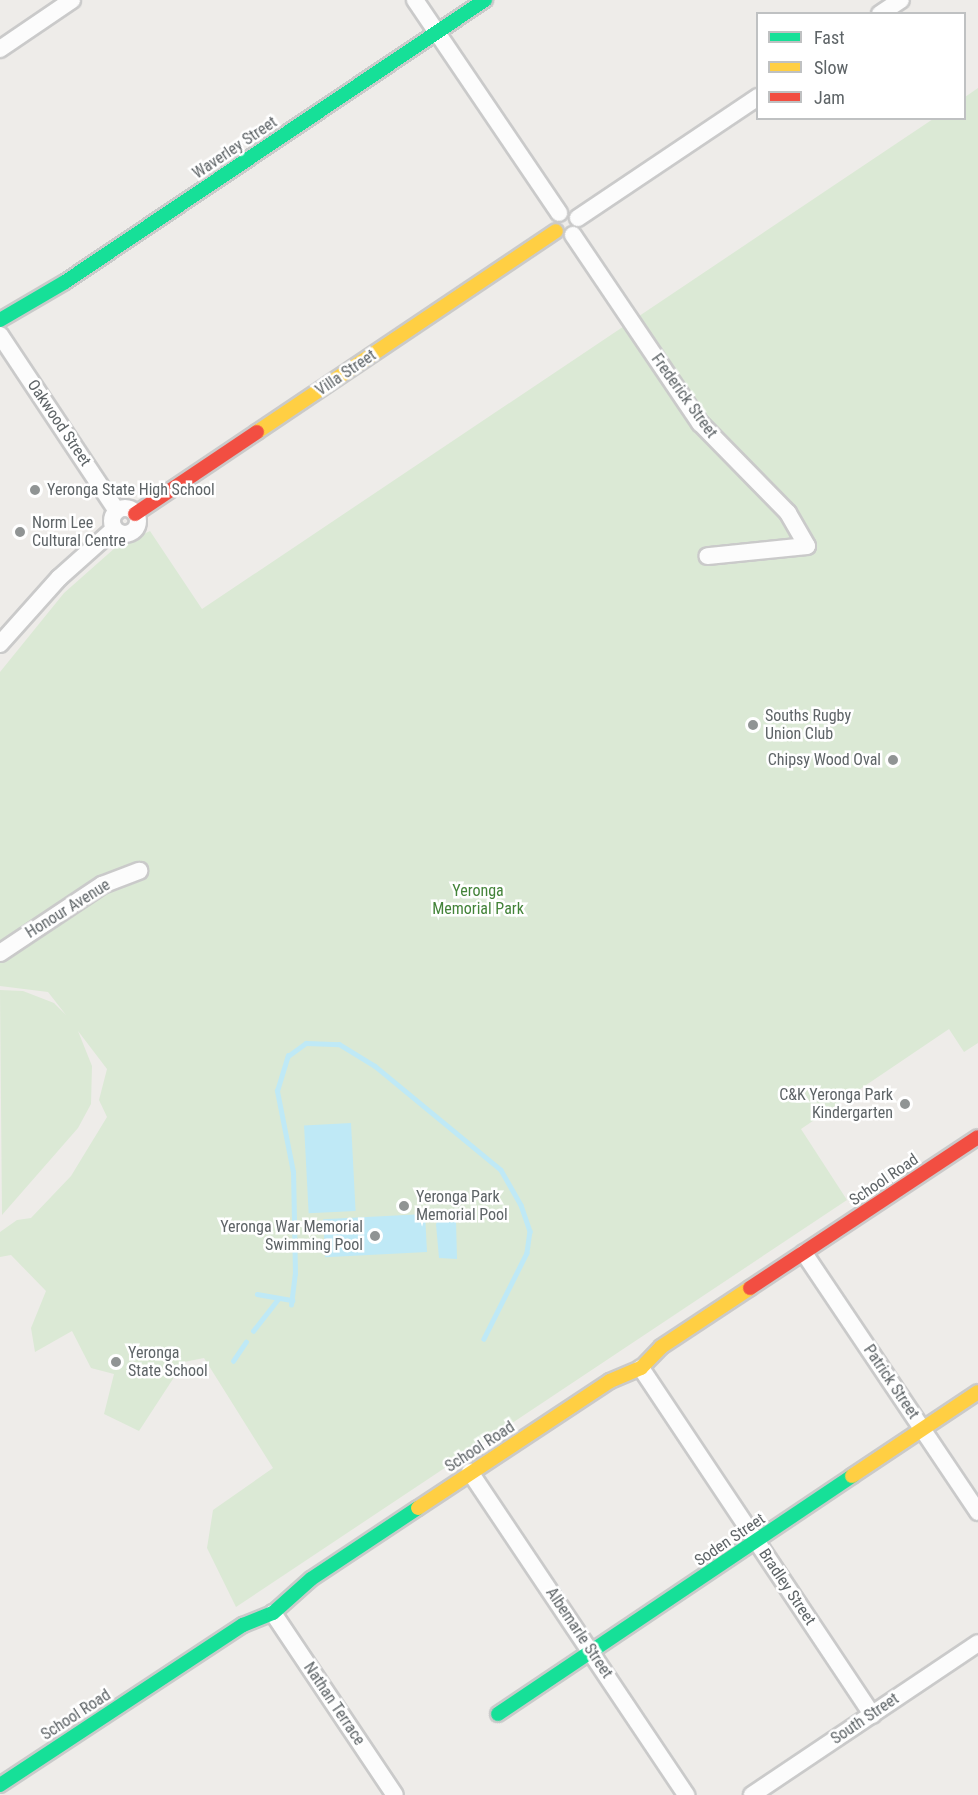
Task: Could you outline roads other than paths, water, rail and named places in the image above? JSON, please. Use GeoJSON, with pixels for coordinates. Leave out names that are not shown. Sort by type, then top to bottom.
{"type":"FeatureCollection","features":[{"type":"Feature","properties":{"kind":"street"},"geometry":{"type":"LineString","coordinates":[[0,49],[72,0]]}},
{"type":"Feature","properties":{"kind":"street"},"geometry":{"type":"LineString","coordinates":[[415,0],[559,213]]}},
{"type":"Feature","properties":{"kind":"street","name":"Waverley Street"},"geometry":{"type":"LineString","coordinates":[[0,320],[65,282],[485,0]]}},
{"type":"Feature","properties":{"kind":"street"},"geometry":{"type":"LineString","coordinates":[[883,12],[901,0]]}},
{"type":"Feature","properties":{"kind":"street"},"geometry":{"type":"LineString","coordinates":[[578,218],[756,98]]}},
{"type":"Feature","properties":{"kind":"street"},"geometry":{"type":"LineString","coordinates":[[569,211],[578,218],[579,226],[573,235],[562,236],[556,231],[554,220],[559,213],[569,211]]}},
{"type":"Feature","properties":{"kind":"street","name":"Villa Street"},"geometry":{"type":"LineString","coordinates":[[135,514],[556,231]]}},
{"type":"Feature","properties":{"kind":"street","name":"Frederick Street"},"geometry":{"type":"LineString","coordinates":[[573,235],[700,423],[788,513],[807,546],[708,556]]}},
{"type":"Feature","properties":{"kind":"street","name":"Oakwood Street"},"geometry":{"type":"LineString","coordinates":[[0,335],[117,511]]}},
{"type":"Feature","properties":{"kind":"street"},"geometry":{"type":"LineString","coordinates":[[125,508],[135,514],[137,523],[134,530],[126,534],[114,529],[112,522],[117,511],[125,508]]}},
{"type":"Feature","properties":{"kind":"street"},"geometry":{"type":"LineString","coordinates":[[0,644],[59,578],[114,529]]}},
{"type":"Feature","properties":{"kind":"street","name":"Honour Avenue"},"geometry":{"type":"LineString","coordinates":[[0,953],[102,885],[139,871]]}},
{"type":"Feature","properties":{"kind":"street","name":"School Road"},"geometry":{"type":"LineString","coordinates":[[0,1785],[243,1625],[273,1613],[297,1589],[470,1472],[610,1381],[641,1368],[662,1347],[978,1137]]}},
{"type":"Feature","properties":{"kind":"street","name":"Patrick Street"},"geometry":{"type":"LineString","coordinates":[[804,1252],[978,1512]]}},
{"type":"Feature","properties":{"kind":"street","name":"Bradley Street"},"geometry":{"type":"LineString","coordinates":[[641,1368],[873,1715]]}},
{"type":"Feature","properties":{"kind":"street","name":"Soden Street"},"geometry":{"type":"LineString","coordinates":[[498,1713],[592,1653],[978,1392]]}},
{"type":"Feature","properties":{"kind":"street","name":"Albemarle Street"},"geometry":{"type":"LineString","coordinates":[[470,1472],[686,1795]]}},
{"type":"Feature","properties":{"kind":"street","name":"Nathan Terrace"},"geometry":{"type":"LineString","coordinates":[[273,1613],[395,1795]]}},
{"type":"Feature","properties":{"kind":"street","name":"South Street"},"geometry":{"type":"LineString","coordinates":[[752,1795],[978,1643]]}},
{"type":"Feature","properties":{"kind":"water"},"geometry":{"type":"Polygon","coordinates":[[[351,1123],[356,1211],[309,1213],[304,1125],[351,1123]]]}},
{"type":"Feature","properties":{"kind":"water","name":"Yeronga War Memorial Swimming Pool"},"geometry":{"type":"Polygon","coordinates":[[[425,1214],[427,1252],[325,1257],[323,1219],[425,1214]]]}},
{"type":"Feature","properties":{"kind":"water"},"geometry":{"type":"Polygon","coordinates":[[[441,1216],[454,1216],[456,1221],[457,1259],[439,1258],[436,1224],[441,1216]]]}},
{"type":"Feature","properties":{"kind":"waterway"},"geometry":{"type":"LineString","coordinates":[[291,1305],[295,1274],[293,1172],[277,1091],[288,1056],[306,1043],[339,1044],[375,1066],[501,1170],[521,1205],[530,1231],[527,1253],[484,1339]]}},
{"type":"Feature","properties":{"kind":"waterway"},"geometry":{"type":"LineString","coordinates":[[257,1294],[292,1300]]}},
{"type":"Feature","properties":{"kind":"waterway"},"geometry":{"type":"LineString","coordinates":[[253,1331],[278,1299]]}},
{"type":"Feature","properties":{"kind":"waterway"},"geometry":{"type":"LineString","coordinates":[[233,1361],[246,1342]]}},
{"type":"Feature","properties":{"kind":"place","name":"Yeronga State High School"},"geometry":{"type":"Point","coordinates":[35,490]}},
{"type":"Feature","properties":{"kind":"place","name":"Norm Lee Cultural Centre"},"geometry":{"type":"Point","coordinates":[20,532]}},
{"type":"Feature","properties":{"kind":"place","name":"Souths Rugby Union Club"},"geometry":{"type":"Point","coordinates":[753,725]}},
{"type":"Feature","properties":{"kind":"place","name":"Chipsy Wood Oval"},"geometry":{"type":"Point","coordinates":[893,760]}},
{"type":"Feature","properties":{"kind":"place","name":"C&K Yeronga Park Kindergarten"},"geometry":{"type":"Point","coordinates":[905,1104]}},
{"type":"Feature","properties":{"kind":"place","name":"Yeronga Park Memorial Pool"},"geometry":{"type":"Point","coordinates":[404,1206]}},
{"type":"Feature","properties":{"kind":"place","name":"Yeronga War Memorial Swimming Pool"},"geometry":{"type":"Point","coordinates":[375,1236]}},
{"type":"Feature","properties":{"kind":"place","name":"Yeronga State School"},"geometry":{"type":"Point","coordinates":[116,1362]}},
{"type":"Feature","properties":{"kind":"park label","name":"Yeronga Memorial Park"},"geometry":{"type":"Point","coordinates":[478,900]}}]}
